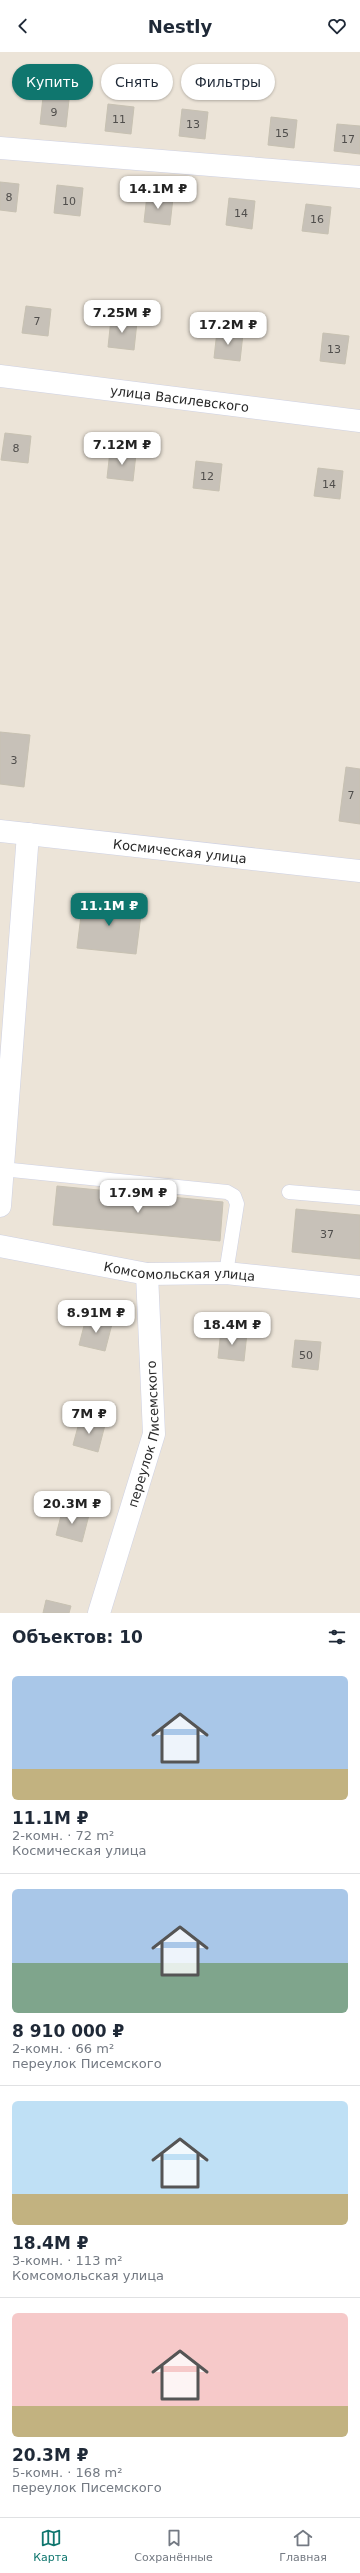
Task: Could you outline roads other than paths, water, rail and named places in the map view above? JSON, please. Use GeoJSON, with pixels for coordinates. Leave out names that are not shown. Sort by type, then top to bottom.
{"type":"FeatureCollection","features":[{"type":"Feature","properties":{"kind":"street"},"geometry":{"type":"LineString","coordinates":[[0,148],[360,178]]}},
{"type":"Feature","properties":{"kind":"street","name":"улица Василевского"},"geometry":{"type":"LineString","coordinates":[[0,376],[360,421]]}},
{"type":"Feature","properties":{"kind":"street","name":"Космическая улица"},"geometry":{"type":"LineString","coordinates":[[0,831],[360,871]]}},
{"type":"Feature","properties":{"kind":"street"},"geometry":{"type":"LineString","coordinates":[[0,1206],[28,834]]}},
{"type":"Feature","properties":{"kind":"street","name":"Комсомольская улица"},"geometry":{"type":"LineString","coordinates":[[0,1246],[147,1274],[226,1273],[360,1287]]}},
{"type":"Feature","properties":{"kind":"street","name":"переулок Писемского"},"geometry":{"type":"LineString","coordinates":[[99,1613],[154,1434],[147,1274]]}},
{"type":"Feature","properties":{"kind":"lane"},"geometry":{"type":"LineString","coordinates":[[2,1169],[227,1192],[234,1196],[237,1204],[226,1273]]}},
{"type":"Feature","properties":{"kind":"lane"},"geometry":{"type":"LineString","coordinates":[[289,1192],[360,1198]]}}]}
